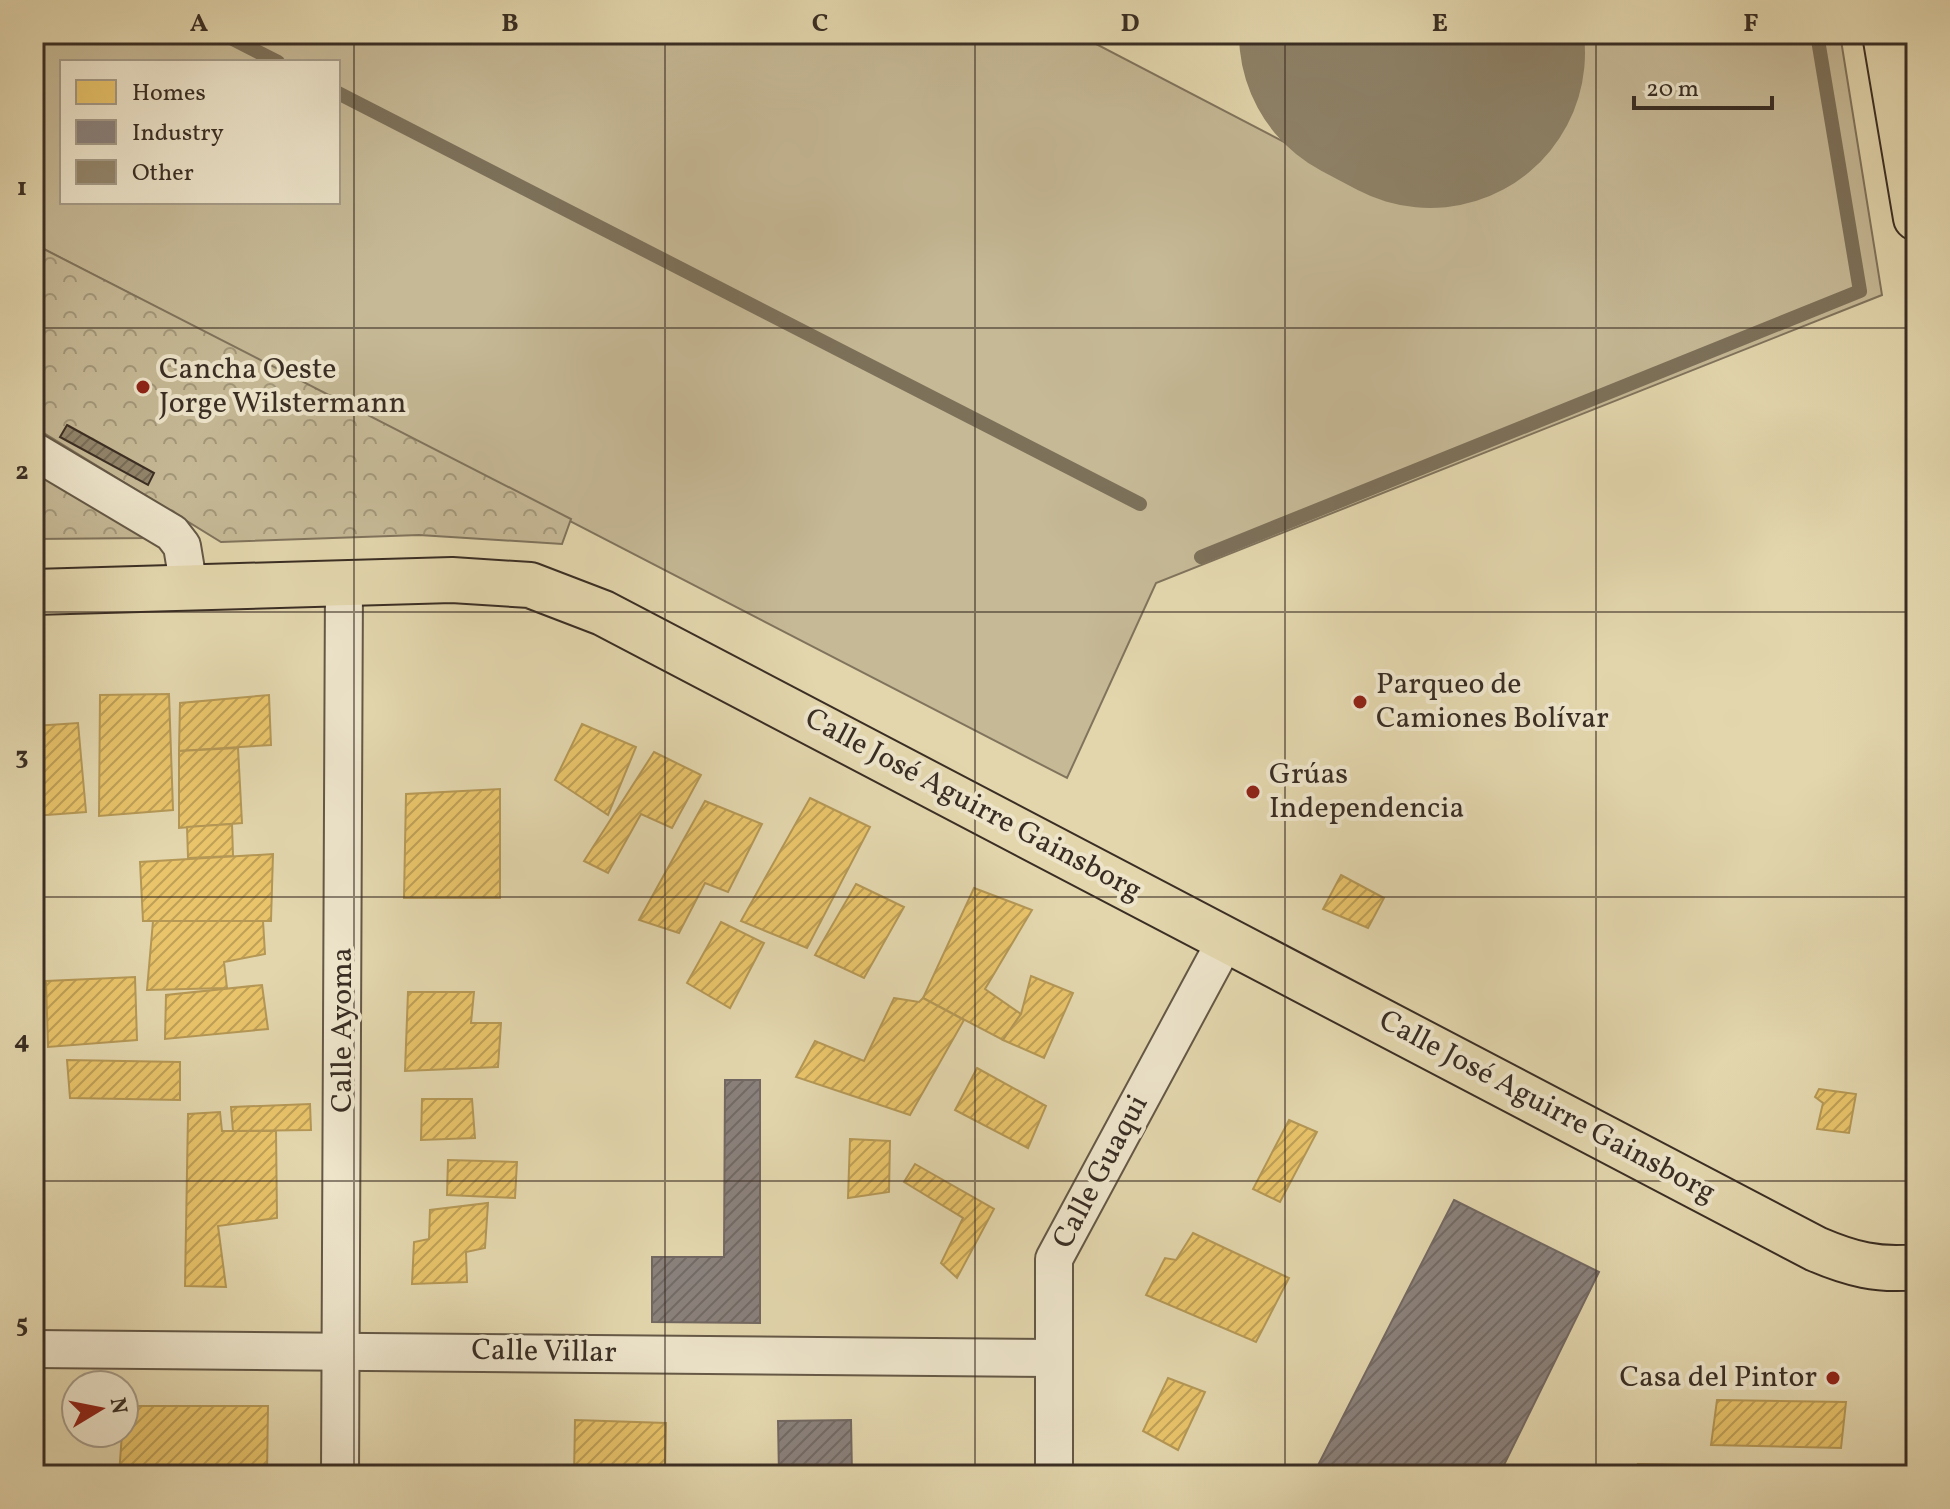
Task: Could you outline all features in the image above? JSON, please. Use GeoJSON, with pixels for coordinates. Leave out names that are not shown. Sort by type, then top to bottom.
{"type":"FeatureCollection","features":[{"type":"Feature","properties":{"kind":"highway"},"geometry":{"type":"LineString","coordinates":[[1885,34],[1916,218]]}},
{"type":"Feature","properties":{"kind":"highway","name":"Calle José Aguirre Gainsborg"},"geometry":{"type":"LineString","coordinates":[[34,592],[452,580],[530,585],[603,613],[1816,1249],[1851,1265],[1888,1270],[1916,1267]]}},
{"type":"Feature","properties":{"kind":"street"},"geometry":{"type":"LineString","coordinates":[[34,451],[172,533],[182,546],[189,588]]}},
{"type":"Feature","properties":{"kind":"street","name":"Calle Ayoma"},"geometry":{"type":"LineString","coordinates":[[340,1475],[344,584]]}},
{"type":"Feature","properties":{"kind":"street","name":"Calle Guaqui"},"geometry":{"type":"LineString","coordinates":[[1054,1475],[1054,1259],[1227,938]]}},
{"type":"Feature","properties":{"kind":"street","name":"Calle Villar"},"geometry":{"type":"LineString","coordinates":[[34,1349],[342,1349],[1054,1358]]}},
{"type":"Feature","properties":{"kind":"green space"},"geometry":{"type":"Polygon","coordinates":[[[34,34],[1077,34],[1378,191],[1462,34],[1840,34],[1882,295],[1156,583],[1067,778],[34,244],[34,34]]]}},
{"type":"Feature","properties":{"kind":"green space"},"geometry":{"type":"Polygon","coordinates":[[[34,244],[571,519],[562,544],[419,535],[221,542],[34,427],[34,244]]]}},
{"type":"Feature","properties":{"kind":"green space"},"geometry":{"type":"Polygon","coordinates":[[[34,468],[146,538],[34,539],[34,468]]]}},
{"type":"Feature","properties":{"kind":"building: Homes"},"geometry":{"type":"Polygon","coordinates":[[[169,694],[173,810],[99,816],[100,695],[169,694]]]}},
{"type":"Feature","properties":{"kind":"building: Homes"},"geometry":{"type":"Polygon","coordinates":[[[269,695],[271,745],[179,751],[180,703],[269,695]]]}},
{"type":"Feature","properties":{"kind":"building: Homes"},"geometry":{"type":"Polygon","coordinates":[[[78,723],[86,812],[34,816],[34,726],[78,723]]]}},
{"type":"Feature","properties":{"kind":"building: Homes"},"geometry":{"type":"Polygon","coordinates":[[[582,724],[636,747],[608,815],[555,780],[582,724]]]}},
{"type":"Feature","properties":{"kind":"building: Homes"},"geometry":{"type":"Polygon","coordinates":[[[238,748],[242,823],[179,828],[179,751],[238,748]]]}},
{"type":"Feature","properties":{"kind":"building: Homes"},"geometry":{"type":"Polygon","coordinates":[[[654,752],[701,775],[672,828],[641,814],[608,873],[584,861],[654,752]]]}},
{"type":"Feature","properties":{"kind":"building: Homes"},"geometry":{"type":"Polygon","coordinates":[[[500,789],[500,898],[404,898],[406,794],[500,789]]]}},
{"type":"Feature","properties":{"kind":"building: Homes"},"geometry":{"type":"Polygon","coordinates":[[[810,798],[870,827],[807,948],[741,921],[810,798]]]}},
{"type":"Feature","properties":{"kind":"building: Homes"},"geometry":{"type":"Polygon","coordinates":[[[705,801],[762,824],[728,892],[705,883],[679,933],[639,920],[705,801]]]}},
{"type":"Feature","properties":{"kind":"building: Homes"},"geometry":{"type":"Polygon","coordinates":[[[232,824],[233,856],[188,858],[187,827],[232,824]]]}},
{"type":"Feature","properties":{"kind":"building: Homes"},"geometry":{"type":"Polygon","coordinates":[[[273,854],[271,921],[143,921],[140,862],[273,854]]]}},
{"type":"Feature","properties":{"kind":"building: Homes"},"geometry":{"type":"Polygon","coordinates":[[[1341,875],[1384,898],[1368,928],[1323,909],[1341,875]]]}},
{"type":"Feature","properties":{"kind":"building: Homes"},"geometry":{"type":"Polygon","coordinates":[[[856,884],[904,907],[864,978],[815,955],[856,884]]]}},
{"type":"Feature","properties":{"kind":"building: Homes"},"geometry":{"type":"Polygon","coordinates":[[[974,888],[1032,910],[985,989],[1021,1014],[1003,1040],[923,998],[974,888]]]}},
{"type":"Feature","properties":{"kind":"building: Homes"},"geometry":{"type":"Polygon","coordinates":[[[153,921],[263,921],[265,954],[224,962],[227,988],[147,990],[153,921]]]}},
{"type":"Feature","properties":{"kind":"building: Homes"},"geometry":{"type":"Polygon","coordinates":[[[721,922],[764,943],[730,1008],[687,983],[721,922]]]}},
{"type":"Feature","properties":{"kind":"building: Homes"},"geometry":{"type":"Polygon","coordinates":[[[1031,976],[1073,993],[1044,1058],[1003,1040],[1021,1014],[1031,976]]]}},
{"type":"Feature","properties":{"kind":"building: Homes"},"geometry":{"type":"Polygon","coordinates":[[[135,977],[137,1040],[48,1047],[46,981],[135,977]]]}},
{"type":"Feature","properties":{"kind":"building: Homes"},"geometry":{"type":"Polygon","coordinates":[[[262,985],[268,1029],[165,1039],[166,995],[262,985]]]}},
{"type":"Feature","properties":{"kind":"building: Homes"},"geometry":{"type":"Polygon","coordinates":[[[408,992],[474,992],[471,1023],[501,1023],[498,1067],[405,1071],[408,992]]]}},
{"type":"Feature","properties":{"kind":"building: Homes"},"geometry":{"type":"Polygon","coordinates":[[[894,998],[919,1002],[923,998],[964,1020],[910,1115],[796,1077],[815,1041],[864,1061],[894,998]]]}},
{"type":"Feature","properties":{"kind":"building: Homes"},"geometry":{"type":"Polygon","coordinates":[[[67,1060],[180,1062],[180,1100],[70,1098],[67,1060]]]}},
{"type":"Feature","properties":{"kind":"building: Homes"},"geometry":{"type":"Polygon","coordinates":[[[977,1068],[1046,1106],[1028,1148],[955,1110],[977,1068]]]}},
{"type":"Feature","properties":{"kind":"building: Homes"},"geometry":{"type":"Polygon","coordinates":[[[1819,1089],[1856,1094],[1849,1133],[1817,1129],[1823,1103],[1815,1097],[1819,1089]]]}},
{"type":"Feature","properties":{"kind":"building: Homes"},"geometry":{"type":"Polygon","coordinates":[[[422,1099],[472,1099],[475,1138],[421,1140],[422,1099]]]}},
{"type":"Feature","properties":{"kind":"building: Homes"},"geometry":{"type":"Polygon","coordinates":[[[310,1104],[311,1130],[233,1131],[231,1107],[310,1104]]]}},
{"type":"Feature","properties":{"kind":"building: Homes"},"geometry":{"type":"Polygon","coordinates":[[[220,1112],[222,1131],[276,1131],[277,1218],[218,1226],[226,1287],[185,1286],[188,1114],[220,1112]]]}},
{"type":"Feature","properties":{"kind":"building: Homes"},"geometry":{"type":"Polygon","coordinates":[[[1289,1120],[1317,1132],[1280,1202],[1253,1189],[1289,1120]]]}},
{"type":"Feature","properties":{"kind":"building: Homes"},"geometry":{"type":"Polygon","coordinates":[[[850,1139],[890,1141],[889,1192],[848,1198],[850,1139]]]}},
{"type":"Feature","properties":{"kind":"building: Homes"},"geometry":{"type":"Polygon","coordinates":[[[448,1160],[517,1162],[515,1198],[447,1195],[448,1160]]]}},
{"type":"Feature","properties":{"kind":"building: Homes"},"geometry":{"type":"Polygon","coordinates":[[[915,1164],[994,1209],[957,1278],[941,1263],[963,1218],[904,1182],[915,1164]]]}},
{"type":"Feature","properties":{"kind":"building: Homes"},"geometry":{"type":"Polygon","coordinates":[[[488,1203],[485,1248],[466,1252],[467,1282],[412,1284],[414,1242],[429,1239],[430,1210],[488,1203]]]}},
{"type":"Feature","properties":{"kind":"building: Homes"},"geometry":{"type":"Polygon","coordinates":[[[1193,1233],[1289,1278],[1256,1342],[1146,1295],[1165,1258],[1176,1260],[1193,1233]]]}},
{"type":"Feature","properties":{"kind":"building: Homes"},"geometry":{"type":"Polygon","coordinates":[[[1168,1378],[1205,1392],[1178,1450],[1143,1431],[1168,1378]]]}},
{"type":"Feature","properties":{"kind":"building: Homes"},"geometry":{"type":"Polygon","coordinates":[[[1717,1400],[1846,1402],[1841,1448],[1711,1445],[1717,1400]]]}},
{"type":"Feature","properties":{"kind":"building: Homes"},"geometry":{"type":"Polygon","coordinates":[[[140,1406],[268,1406],[267,1475],[119,1475],[121,1449],[140,1449],[140,1406]]]}},
{"type":"Feature","properties":{"kind":"building: Homes"},"geometry":{"type":"Polygon","coordinates":[[[575,1420],[666,1423],[665,1475],[574,1475],[575,1420]]]}},
{"type":"Feature","properties":{"kind":"building: Homes"},"geometry":{"type":"Polygon","coordinates":[[[1638,1464],[1748,1466],[1748,1475],[1639,1475],[1638,1464]]]}},
{"type":"Feature","properties":{"kind":"building: Homes"},"geometry":{"type":"Polygon","coordinates":[[[36,1470],[67,1471],[67,1475],[36,1475],[36,1470]]]}},
{"type":"Feature","properties":{"kind":"building: Industry"},"geometry":{"type":"Polygon","coordinates":[[[725,1080],[760,1080],[760,1323],[652,1322],[652,1257],[724,1257],[725,1080]]]}},
{"type":"Feature","properties":{"kind":"building: Industry"},"geometry":{"type":"Polygon","coordinates":[[[1454,1200],[1599,1272],[1499,1475],[1313,1475],[1454,1200]]]}},
{"type":"Feature","properties":{"kind":"building: Industry"},"geometry":{"type":"Polygon","coordinates":[[[851,1420],[852,1475],[779,1475],[778,1421],[851,1420]]]}},
{"type":"Feature","properties":{"kind":"building: Other"},"geometry":{"type":"Polygon","coordinates":[[[67,425],[154,473],[148,485],[60,437],[67,425]]]}},
{"type":"Feature","properties":{"kind":"building: Other"},"geometry":{"type":"Polygon","coordinates":[[[34,1114],[40,1114],[39,1169],[34,1168],[34,1114]]]}},
{"type":"Feature","properties":{"kind":"waterway"},"geometry":{"type":"LineString","coordinates":[[223,34],[274,60]]}},
{"type":"Feature","properties":{"kind":"waterway"},"geometry":{"type":"LineString","coordinates":[[1201,557],[1860,291],[1817,34]]}},
{"type":"Feature","properties":{"kind":"waterway"},"geometry":{"type":"LineString","coordinates":[[340,94],[1140,504]]}},
{"type":"Feature","properties":{"kind":"runway"},"geometry":{"type":"LineString","coordinates":[[1394,34],[1430,53]]}},
{"type":"Feature","properties":{"kind":"place","name":"Cancha Oeste Jorge Wilstermann"},"geometry":{"type":"Point","coordinates":[143,387]}},
{"type":"Feature","properties":{"kind":"place","name":"Parqueo de Camiones Bolívar"},"geometry":{"type":"Point","coordinates":[1360,702]}},
{"type":"Feature","properties":{"kind":"place","name":"Grúas Independencia"},"geometry":{"type":"Point","coordinates":[1253,792]}},
{"type":"Feature","properties":{"kind":"place","name":"Casa del Pintor"},"geometry":{"type":"Point","coordinates":[1833,1378]}}]}
